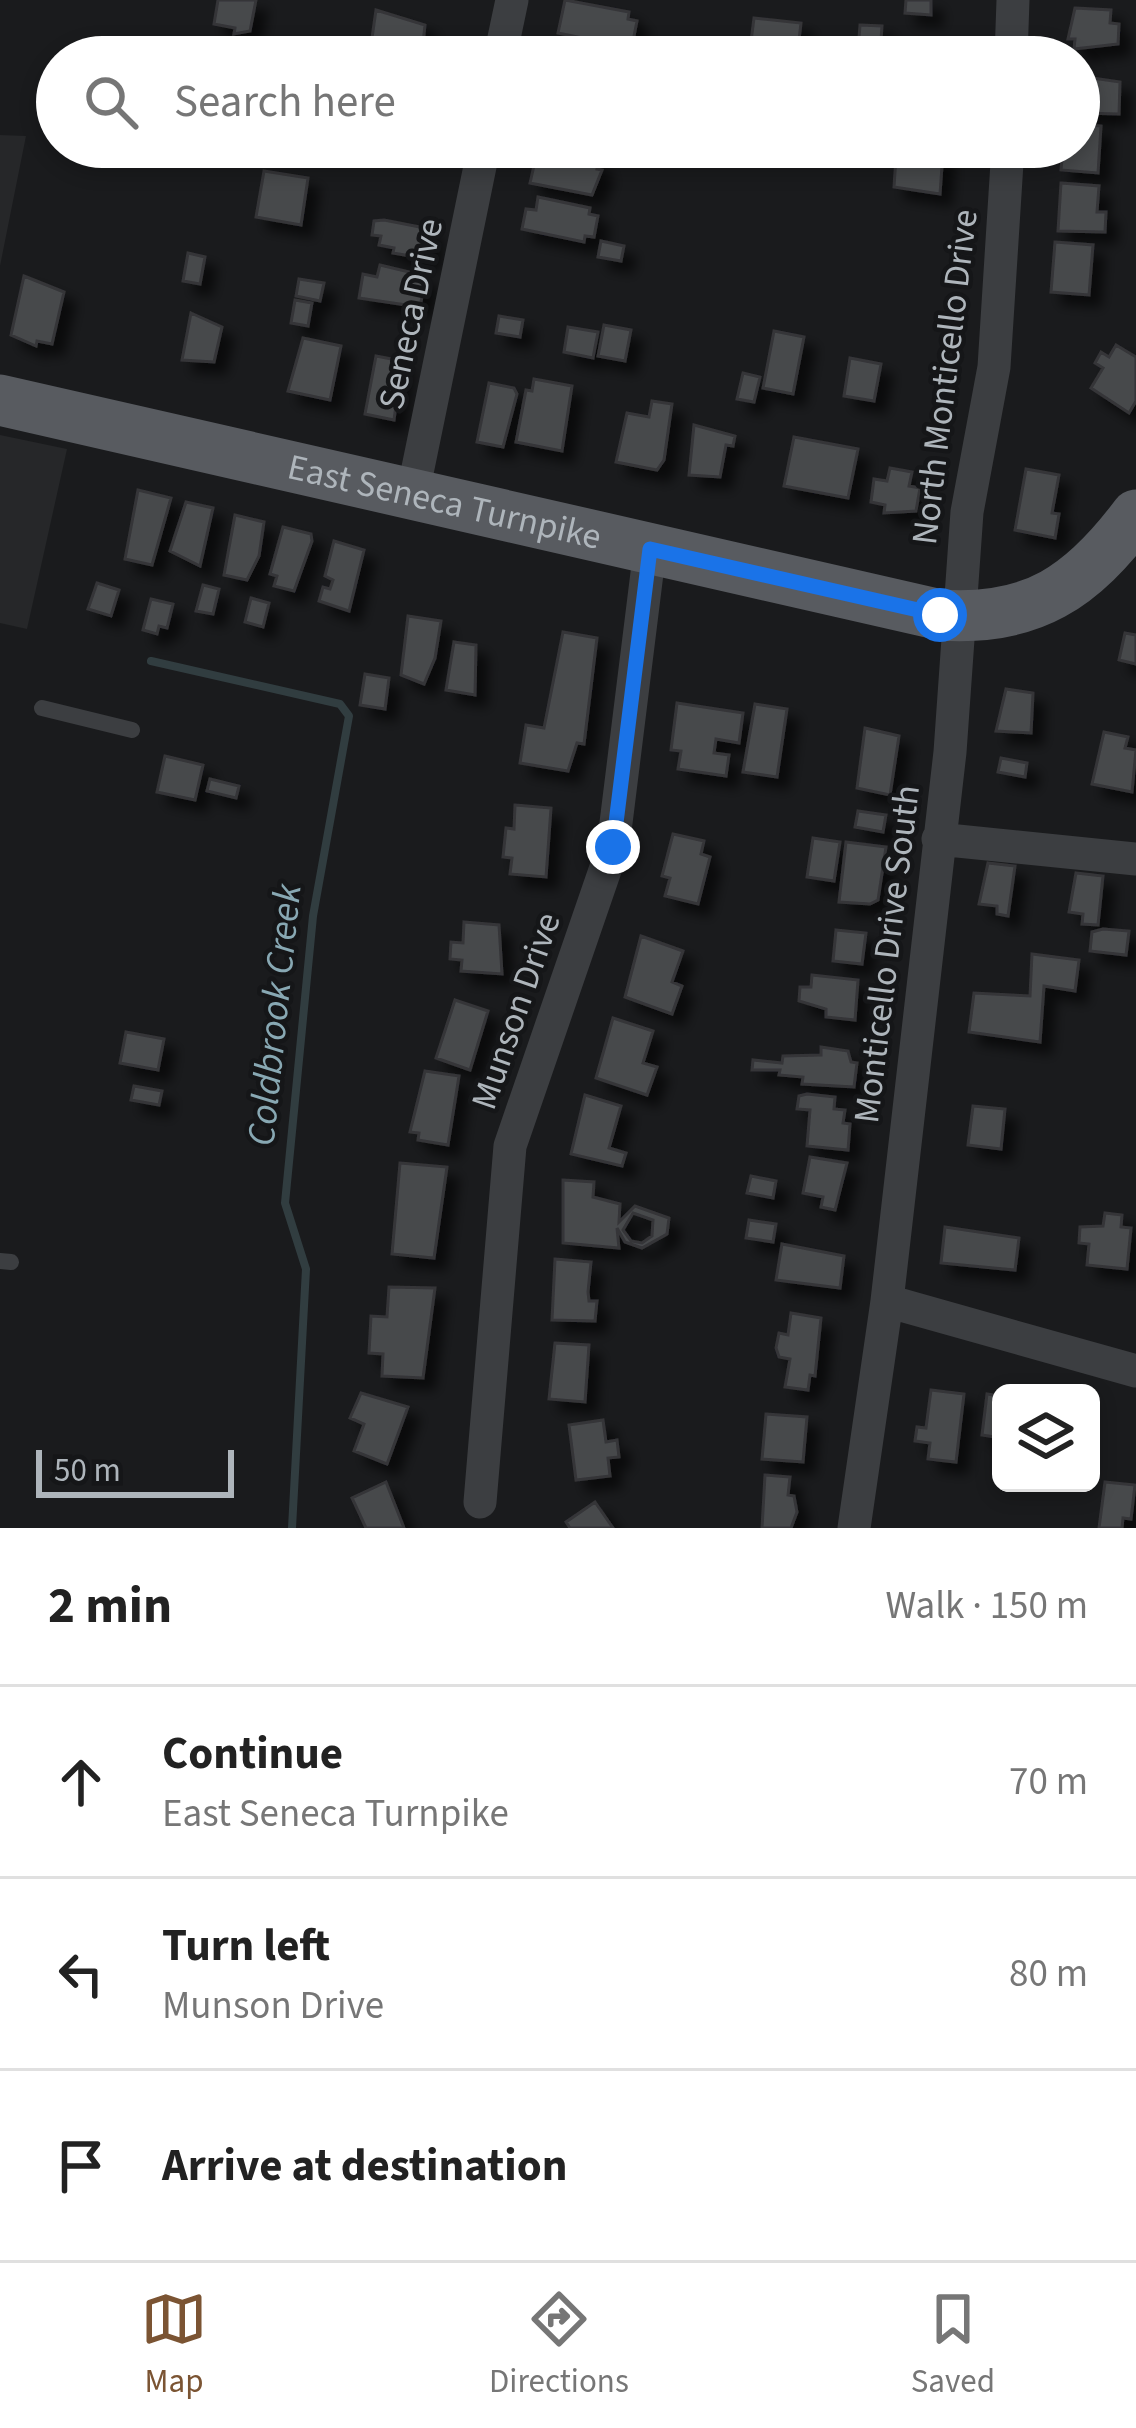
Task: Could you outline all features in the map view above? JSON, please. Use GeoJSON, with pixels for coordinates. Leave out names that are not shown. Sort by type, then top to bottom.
{"type":"FeatureCollection","features":[{"type":"Feature","properties":{"kind":"main road","name":"East Seneca Turnpike"},"geometry":{"type":"LineString","coordinates":[[0,400],[958,616],[999,615],[1045,600],[1069,586],[1136,515]]}},
{"type":"Feature","properties":{"kind":"street"},"geometry":{"type":"LineString","coordinates":[[504,36],[512,0]]}},
{"type":"Feature","properties":{"kind":"street"},"geometry":{"type":"LineString","coordinates":[[1012,36],[1013,0]]}},
{"type":"Feature","properties":{"kind":"street","name":"Seneca Drive"},"geometry":{"type":"LineString","coordinates":[[412,496],[458,297],[480,168]]}},
{"type":"Feature","properties":{"kind":"street","name":"North Monticello Drive"},"geometry":{"type":"LineString","coordinates":[[958,616],[967,512],[994,368],[1007,168]]}},
{"type":"Feature","properties":{"kind":"street","name":"Munson Drive"},"geometry":{"type":"LineString","coordinates":[[480,1502],[510,1147],[613,847],[650,549]]}},
{"type":"Feature","properties":{"kind":"street","name":"Monticello Drive South"},"geometry":{"type":"LineString","coordinates":[[854,1528],[887,1301],[958,616]]}},
{"type":"Feature","properties":{"kind":"street"},"geometry":{"type":"LineString","coordinates":[[938,839],[1136,859]]}},
{"type":"Feature","properties":{"kind":"street"},"geometry":{"type":"LineString","coordinates":[[887,1301],[1136,1371]]}},
{"type":"Feature","properties":{"kind":"lane"},"geometry":{"type":"LineString","coordinates":[[42,708],[132,730]]}},
{"type":"Feature","properties":{"kind":"shaded area"},"geometry":{"type":"Polygon","coordinates":[[[0,135],[26,136],[0,266],[0,135]]]}},
{"type":"Feature","properties":{"kind":"shaded area"},"geometry":{"type":"Polygon","coordinates":[[[0,435],[67,449],[27,629],[0,623],[0,435]]]}},
{"type":"Feature","properties":{"kind":"building"},"geometry":{"type":"Polygon","coordinates":[[[218,0],[256,0],[250,31],[234,34],[235,28],[214,24],[218,0]]]}},
{"type":"Feature","properties":{"kind":"building"},"geometry":{"type":"Polygon","coordinates":[[[565,0],[629,12],[628,19],[637,21],[634,36],[558,33],[565,0]]]}},
{"type":"Feature","properties":{"kind":"building"},"geometry":{"type":"Polygon","coordinates":[[[906,0],[931,0],[931,15],[905,13],[906,0]]]}},
{"type":"Feature","properties":{"kind":"building"},"geometry":{"type":"Polygon","coordinates":[[[1075,8],[1111,10],[1110,23],[1119,24],[1118,44],[1100,46],[1100,36],[1069,36],[1075,8]]]}},
{"type":"Feature","properties":{"kind":"building"},"geometry":{"type":"Polygon","coordinates":[[[376,10],[425,25],[424,36],[372,36],[376,10]]]}},
{"type":"Feature","properties":{"kind":"building"},"geometry":{"type":"Polygon","coordinates":[[[754,18],[801,23],[799,36],[752,36],[754,18]]]}},
{"type":"Feature","properties":{"kind":"building"},"geometry":{"type":"Polygon","coordinates":[[[860,25],[882,26],[881,36],[859,36],[860,25]]]}},
{"type":"Feature","properties":{"kind":"building"},"geometry":{"type":"Polygon","coordinates":[[[1100,79],[1120,82],[1119,114],[1100,114],[1100,79]]]}},
{"type":"Feature","properties":{"kind":"building"},"geometry":{"type":"Polygon","coordinates":[[[533,168],[602,170],[592,195],[530,183],[533,168]]]}},
{"type":"Feature","properties":{"kind":"building"},"geometry":{"type":"Polygon","coordinates":[[[895,168],[942,168],[940,194],[894,187],[895,168]]]}},
{"type":"Feature","properties":{"kind":"building"},"geometry":{"type":"Polygon","coordinates":[[[1061,168],[1098,168],[1098,173],[1061,168]]]}},
{"type":"Feature","properties":{"kind":"building"},"geometry":{"type":"Polygon","coordinates":[[[264,171],[308,178],[301,225],[256,217],[264,171]]]}},
{"type":"Feature","properties":{"kind":"building"},"geometry":{"type":"Polygon","coordinates":[[[1061,183],[1099,186],[1097,212],[1106,212],[1105,232],[1058,231],[1061,183]]]}},
{"type":"Feature","properties":{"kind":"building"},"geometry":{"type":"Polygon","coordinates":[[[538,197],[590,208],[589,214],[598,216],[594,237],[585,236],[584,242],[522,229],[526,209],[536,210],[538,197]]]}},
{"type":"Feature","properties":{"kind":"building"},"geometry":{"type":"Polygon","coordinates":[[[374,221],[430,229],[428,259],[393,253],[394,248],[379,245],[381,236],[372,235],[374,221]]]}},
{"type":"Feature","properties":{"kind":"building"},"geometry":{"type":"Polygon","coordinates":[[[601,241],[624,246],[621,261],[598,257],[601,241]]]}},
{"type":"Feature","properties":{"kind":"building"},"geometry":{"type":"Polygon","coordinates":[[[1055,242],[1093,245],[1089,295],[1051,292],[1055,242]]]}},
{"type":"Feature","properties":{"kind":"building"},"geometry":{"type":"Polygon","coordinates":[[[188,253],[205,257],[200,284],[183,281],[188,253]]]}},
{"type":"Feature","properties":{"kind":"building"},"geometry":{"type":"Polygon","coordinates":[[[380,265],[426,276],[420,307],[359,298],[363,274],[377,277],[380,265]]]}},
{"type":"Feature","properties":{"kind":"building"},"geometry":{"type":"Polygon","coordinates":[[[24,276],[64,292],[52,344],[37,341],[36,346],[11,335],[24,276]]]}},
{"type":"Feature","properties":{"kind":"building"},"geometry":{"type":"Polygon","coordinates":[[[299,279],[324,283],[320,301],[296,296],[299,279]]]}},
{"type":"Feature","properties":{"kind":"building"},"geometry":{"type":"Polygon","coordinates":[[[295,300],[312,303],[308,326],[291,323],[295,300]]]}},
{"type":"Feature","properties":{"kind":"building"},"geometry":{"type":"Polygon","coordinates":[[[191,313],[222,327],[214,362],[182,360],[191,313]]]}},
{"type":"Feature","properties":{"kind":"building"},"geometry":{"type":"Polygon","coordinates":[[[499,316],[523,320],[520,337],[496,333],[499,316]]]}},
{"type":"Feature","properties":{"kind":"building"},"geometry":{"type":"Polygon","coordinates":[[[604,325],[631,330],[625,361],[598,356],[604,325]]]}},
{"type":"Feature","properties":{"kind":"building"},"geometry":{"type":"Polygon","coordinates":[[[568,327],[598,332],[593,358],[564,352],[568,327]]]}},
{"type":"Feature","properties":{"kind":"building"},"geometry":{"type":"Polygon","coordinates":[[[774,331],[804,337],[793,394],[763,388],[774,331]]]}},
{"type":"Feature","properties":{"kind":"building"},"geometry":{"type":"Polygon","coordinates":[[[303,338],[341,346],[330,400],[288,391],[303,338]]]}},
{"type":"Feature","properties":{"kind":"building"},"geometry":{"type":"Polygon","coordinates":[[[1116,345],[1136,357],[1136,401],[1129,413],[1091,388],[1103,368],[1095,363],[1101,352],[1109,357],[1116,345]]]}},
{"type":"Feature","properties":{"kind":"building"},"geometry":{"type":"Polygon","coordinates":[[[376,356],[402,361],[394,420],[365,414],[376,356]]]}},
{"type":"Feature","properties":{"kind":"building"},"geometry":{"type":"Polygon","coordinates":[[[850,358],[881,364],[874,401],[844,396],[850,358]]]}},
{"type":"Feature","properties":{"kind":"building"},"geometry":{"type":"Polygon","coordinates":[[[743,373],[760,377],[754,402],[737,399],[743,373]]]}},
{"type":"Feature","properties":{"kind":"building"},"geometry":{"type":"Polygon","coordinates":[[[534,379],[572,386],[562,451],[516,442],[526,390],[532,391],[534,379]]]}},
{"type":"Feature","properties":{"kind":"building"},"geometry":{"type":"Polygon","coordinates":[[[489,383],[514,388],[517,394],[503,447],[477,442],[489,383]]]}},
{"type":"Feature","properties":{"kind":"building"},"geometry":{"type":"Polygon","coordinates":[[[652,401],[672,404],[664,460],[657,470],[616,462],[627,413],[649,417],[652,401]]]}},
{"type":"Feature","properties":{"kind":"building"},"geometry":{"type":"Polygon","coordinates":[[[694,425],[735,436],[733,446],[726,445],[720,477],[689,475],[694,425]]]}},
{"type":"Feature","properties":{"kind":"building"},"geometry":{"type":"Polygon","coordinates":[[[794,437],[858,449],[848,498],[784,486],[794,437]]]}},
{"type":"Feature","properties":{"kind":"building"},"geometry":{"type":"Polygon","coordinates":[[[890,468],[912,472],[909,486],[920,488],[916,511],[884,513],[885,505],[871,502],[874,479],[887,481],[890,468]]]}},
{"type":"Feature","properties":{"kind":"building"},"geometry":{"type":"Polygon","coordinates":[[[1026,469],[1059,475],[1052,513],[1059,514],[1055,538],[1015,530],[1026,469]]]}},
{"type":"Feature","properties":{"kind":"building"},"geometry":{"type":"Polygon","coordinates":[[[138,490],[171,498],[152,565],[125,559],[138,490]]]}},
{"type":"Feature","properties":{"kind":"building"},"geometry":{"type":"Polygon","coordinates":[[[186,502],[213,508],[200,566],[170,551],[186,502]]]}},
{"type":"Feature","properties":{"kind":"building"},"geometry":{"type":"Polygon","coordinates":[[[235,515],[264,522],[259,556],[247,580],[224,575],[235,515]]]}},
{"type":"Feature","properties":{"kind":"building"},"geometry":{"type":"Polygon","coordinates":[[[283,527],[311,534],[294,591],[274,586],[277,576],[270,574],[283,527]]]}},
{"type":"Feature","properties":{"kind":"building"},"geometry":{"type":"Polygon","coordinates":[[[334,541],[364,550],[349,611],[319,601],[323,587],[330,589],[333,580],[325,576],[334,541]]]}},
{"type":"Feature","properties":{"kind":"building"},"geometry":{"type":"Polygon","coordinates":[[[97,583],[119,590],[111,616],[88,609],[97,583]]]}},
{"type":"Feature","properties":{"kind":"building"},"geometry":{"type":"Polygon","coordinates":[[[203,585],[219,589],[213,614],[196,611],[203,585]]]}},
{"type":"Feature","properties":{"kind":"building"},"geometry":{"type":"Polygon","coordinates":[[[251,598],[269,603],[263,627],[245,622],[251,598]]]}},
{"type":"Feature","properties":{"kind":"building"},"geometry":{"type":"Polygon","coordinates":[[[151,599],[173,604],[167,628],[159,626],[157,634],[143,630],[151,599]]]}},
{"type":"Feature","properties":{"kind":"building"},"geometry":{"type":"Polygon","coordinates":[[[408,616],[441,621],[435,658],[424,684],[401,675],[408,616]]]}},
{"type":"Feature","properties":{"kind":"building"},"geometry":{"type":"Polygon","coordinates":[[[563,632],[597,638],[584,744],[577,743],[568,771],[520,763],[526,725],[544,728],[563,632]]]}},
{"type":"Feature","properties":{"kind":"building"},"geometry":{"type":"Polygon","coordinates":[[[1125,633],[1136,635],[1136,664],[1119,660],[1125,633]]]}},
{"type":"Feature","properties":{"kind":"building"},"geometry":{"type":"Polygon","coordinates":[[[454,642],[476,645],[475,695],[446,690],[454,642]]]}},
{"type":"Feature","properties":{"kind":"building"},"geometry":{"type":"Polygon","coordinates":[[[365,674],[389,678],[385,709],[360,705],[365,674]]]}},
{"type":"Feature","properties":{"kind":"building"},"geometry":{"type":"Polygon","coordinates":[[[1006,689],[1033,693],[1031,733],[996,731],[1006,689]]]}},
{"type":"Feature","properties":{"kind":"building"},"geometry":{"type":"Polygon","coordinates":[[[677,703],[743,713],[739,743],[716,739],[714,753],[729,755],[726,776],[678,769],[681,751],[671,750],[677,703]]]}},
{"type":"Feature","properties":{"kind":"building"},"geometry":{"type":"Polygon","coordinates":[[[755,704],[787,709],[777,777],[743,772],[755,704]]]}},
{"type":"Feature","properties":{"kind":"building"},"geometry":{"type":"Polygon","coordinates":[[[865,728],[899,736],[890,795],[857,788],[865,728]]]}},
{"type":"Feature","properties":{"kind":"building"},"geometry":{"type":"Polygon","coordinates":[[[1104,732],[1128,737],[1125,748],[1136,750],[1132,792],[1092,784],[1104,732]]]}},
{"type":"Feature","properties":{"kind":"building"},"geometry":{"type":"Polygon","coordinates":[[[165,756],[203,765],[195,800],[157,792],[165,756]]]}},
{"type":"Feature","properties":{"kind":"building"},"geometry":{"type":"Polygon","coordinates":[[[1001,758],[1027,763],[1025,777],[998,772],[1001,758]]]}},
{"type":"Feature","properties":{"kind":"building"},"geometry":{"type":"Polygon","coordinates":[[[210,779],[239,786],[236,798],[207,791],[210,779]]]}},
{"type":"Feature","properties":{"kind":"building"},"geometry":{"type":"Polygon","coordinates":[[[515,805],[551,808],[546,877],[510,874],[512,858],[503,857],[506,828],[514,829],[515,805]]]}},
{"type":"Feature","properties":{"kind":"building"},"geometry":{"type":"Polygon","coordinates":[[[858,811],[886,815],[883,832],[855,827],[858,811]]]}},
{"type":"Feature","properties":{"kind":"building"},"geometry":{"type":"Polygon","coordinates":[[[673,834],[704,841],[701,854],[710,857],[698,904],[665,896],[670,878],[662,876],[673,834]]]}},
{"type":"Feature","properties":{"kind":"building"},"geometry":{"type":"Polygon","coordinates":[[[813,838],[840,842],[834,881],[807,877],[813,838]]]}},
{"type":"Feature","properties":{"kind":"building"},"geometry":{"type":"Polygon","coordinates":[[[846,842],[886,847],[878,900],[870,904],[839,902],[846,842]]]}},
{"type":"Feature","properties":{"kind":"building"},"geometry":{"type":"Polygon","coordinates":[[[988,863],[1015,866],[1008,916],[997,914],[997,906],[979,904],[988,863]]]}},
{"type":"Feature","properties":{"kind":"building"},"geometry":{"type":"Polygon","coordinates":[[[1076,873],[1103,876],[1098,925],[1082,924],[1083,914],[1069,912],[1076,873]]]}},
{"type":"Feature","properties":{"kind":"building"},"geometry":{"type":"Polygon","coordinates":[[[464,922],[499,925],[502,974],[461,971],[462,960],[450,959],[451,942],[463,943],[464,922]]]}},
{"type":"Feature","properties":{"kind":"building"},"geometry":{"type":"Polygon","coordinates":[[[836,930],[866,933],[862,964],[833,961],[836,930]]]}},
{"type":"Feature","properties":{"kind":"building"},"geometry":{"type":"Polygon","coordinates":[[[1129,931],[1126,955],[1090,951],[1092,932],[1129,931]]]}},
{"type":"Feature","properties":{"kind":"building"},"geometry":{"type":"Polygon","coordinates":[[[641,936],[683,951],[672,982],[682,986],[672,1014],[625,997],[641,936]]]}},
{"type":"Feature","properties":{"kind":"building"},"geometry":{"type":"Polygon","coordinates":[[[1032,954],[1079,960],[1075,991],[1044,986],[1040,1042],[969,1032],[974,993],[1030,996],[1032,954]]]}},
{"type":"Feature","properties":{"kind":"building"},"geometry":{"type":"Polygon","coordinates":[[[812,975],[858,980],[855,1020],[826,1017],[826,1009],[799,1001],[800,987],[811,987],[812,975]]]}},
{"type":"Feature","properties":{"kind":"building"},"geometry":{"type":"Polygon","coordinates":[[[455,1000],[488,1011],[470,1070],[436,1058],[455,1000]]]}},
{"type":"Feature","properties":{"kind":"building"},"geometry":{"type":"Polygon","coordinates":[[[613,1018],[653,1031],[643,1063],[657,1067],[647,1095],[596,1078],[613,1018]]]}},
{"type":"Feature","properties":{"kind":"building"},"geometry":{"type":"Polygon","coordinates":[[[126,1032],[164,1039],[158,1070],[120,1063],[126,1032]]]}},
{"type":"Feature","properties":{"kind":"building"},"geometry":{"type":"Polygon","coordinates":[[[821,1047],[848,1051],[851,1062],[857,1063],[854,1087],[802,1084],[803,1077],[779,1075],[780,1070],[752,1070],[753,1060],[782,1063],[783,1056],[821,1055],[821,1047]]]}},
{"type":"Feature","properties":{"kind":"building"},"geometry":{"type":"Polygon","coordinates":[[[425,1071],[459,1076],[448,1145],[418,1140],[419,1133],[410,1132],[425,1071]]]}},
{"type":"Feature","properties":{"kind":"building"},"geometry":{"type":"Polygon","coordinates":[[[134,1086],[162,1091],[159,1105],[131,1100],[134,1086]]]}},
{"type":"Feature","properties":{"kind":"building"},"geometry":{"type":"Polygon","coordinates":[[[585,1095],[621,1106],[609,1148],[626,1153],[622,1166],[571,1154],[585,1095]]]}},
{"type":"Feature","properties":{"kind":"building"},"geometry":{"type":"Polygon","coordinates":[[[799,1096],[835,1097],[834,1109],[845,1110],[843,1123],[850,1124],[848,1150],[807,1146],[810,1110],[797,1109],[799,1096]]]}},
{"type":"Feature","properties":{"kind":"building"},"geometry":{"type":"Polygon","coordinates":[[[973,1106],[1005,1109],[1001,1149],[968,1145],[973,1106]]]}},
{"type":"Feature","properties":{"kind":"building"},"geometry":{"type":"Polygon","coordinates":[[[810,1157],[847,1163],[835,1210],[821,1207],[823,1197],[803,1193],[810,1157]]]}},
{"type":"Feature","properties":{"kind":"building"},"geometry":{"type":"Polygon","coordinates":[[[400,1163],[447,1167],[434,1258],[392,1254],[400,1163]]]}},
{"type":"Feature","properties":{"kind":"building"},"geometry":{"type":"Polygon","coordinates":[[[751,1176],[776,1181],[773,1198],[747,1193],[751,1176]]]}},
{"type":"Feature","properties":{"kind":"building"},"geometry":{"type":"Polygon","coordinates":[[[563,1180],[594,1182],[593,1197],[620,1204],[619,1222],[635,1206],[669,1218],[667,1234],[642,1248],[625,1242],[617,1228],[619,1248],[563,1243],[563,1180]],[[633,1213],[623,1230],[631,1241],[642,1243],[652,1236],[653,1220],[633,1213]]]}},
{"type":"Feature","properties":{"kind":"building"},"geometry":{"type":"Polygon","coordinates":[[[1105,1213],[1122,1215],[1121,1227],[1131,1228],[1127,1269],[1087,1265],[1089,1244],[1079,1243],[1080,1227],[1103,1226],[1105,1213]]]}},
{"type":"Feature","properties":{"kind":"building"},"geometry":{"type":"Polygon","coordinates":[[[749,1220],[776,1224],[773,1242],[746,1238],[749,1220]]]}},
{"type":"Feature","properties":{"kind":"building"},"geometry":{"type":"Polygon","coordinates":[[[945,1227],[1019,1238],[1015,1270],[941,1263],[945,1227]]]}},
{"type":"Feature","properties":{"kind":"building"},"geometry":{"type":"Polygon","coordinates":[[[782,1244],[844,1256],[840,1288],[776,1280],[782,1244]]]}},
{"type":"Feature","properties":{"kind":"building"},"geometry":{"type":"Polygon","coordinates":[[[555,1259],[591,1262],[588,1292],[589,1301],[597,1301],[595,1321],[552,1320],[555,1259]]]}},
{"type":"Feature","properties":{"kind":"building"},"geometry":{"type":"Polygon","coordinates":[[[389,1287],[435,1288],[423,1378],[382,1376],[383,1354],[369,1353],[371,1316],[387,1317],[389,1287]]]}},
{"type":"Feature","properties":{"kind":"building"},"geometry":{"type":"Polygon","coordinates":[[[791,1313],[821,1318],[815,1376],[810,1375],[808,1390],[785,1387],[790,1359],[779,1357],[776,1348],[779,1333],[788,1335],[791,1313]]]}},
{"type":"Feature","properties":{"kind":"building"},"geometry":{"type":"Polygon","coordinates":[[[555,1343],[589,1345],[585,1402],[549,1399],[555,1343]]]}},
{"type":"Feature","properties":{"kind":"building"},"geometry":{"type":"Polygon","coordinates":[[[931,1390],[964,1394],[956,1462],[928,1459],[930,1443],[915,1441],[917,1427],[926,1428],[931,1390]]]}},
{"type":"Feature","properties":{"kind":"building"},"geometry":{"type":"Polygon","coordinates":[[[361,1393],[408,1407],[387,1464],[354,1451],[364,1424],[350,1418],[361,1393]]]}},
{"type":"Feature","properties":{"kind":"building"},"geometry":{"type":"Polygon","coordinates":[[[987,1394],[992,1395],[992,1437],[982,1435],[987,1394]]]}},
{"type":"Feature","properties":{"kind":"building"},"geometry":{"type":"Polygon","coordinates":[[[766,1414],[807,1417],[803,1462],[762,1459],[766,1414]]]}},
{"type":"Feature","properties":{"kind":"building"},"geometry":{"type":"Polygon","coordinates":[[[603,1420],[606,1442],[617,1440],[619,1457],[608,1458],[610,1476],[576,1480],[569,1425],[603,1420]]]}},
{"type":"Feature","properties":{"kind":"building"},"geometry":{"type":"Polygon","coordinates":[[[765,1475],[790,1477],[788,1495],[794,1496],[797,1512],[791,1528],[762,1528],[765,1475]]]}},
{"type":"Feature","properties":{"kind":"building"},"geometry":{"type":"Polygon","coordinates":[[[386,1482],[404,1528],[366,1528],[352,1498],[386,1482]]]}},
{"type":"Feature","properties":{"kind":"building"},"geometry":{"type":"Polygon","coordinates":[[[1105,1482],[1135,1485],[1131,1519],[1123,1518],[1122,1528],[1099,1528],[1105,1482]]]}},
{"type":"Feature","properties":{"kind":"building"},"geometry":{"type":"Polygon","coordinates":[[[595,1502],[613,1528],[570,1528],[566,1522],[595,1502]]]}},
{"type":"Feature","properties":{"kind":"waterway","name":"Coldbrook Creek"},"geometry":{"type":"LineString","coordinates":[[151,661],[340,704],[349,716],[313,916],[285,1203],[306,1269],[292,1528]]}},
{"type":"Feature","properties":{"kind":"route"},"geometry":{"type":"LineString","coordinates":[[613,847],[650,549],[940,615]]}}]}
